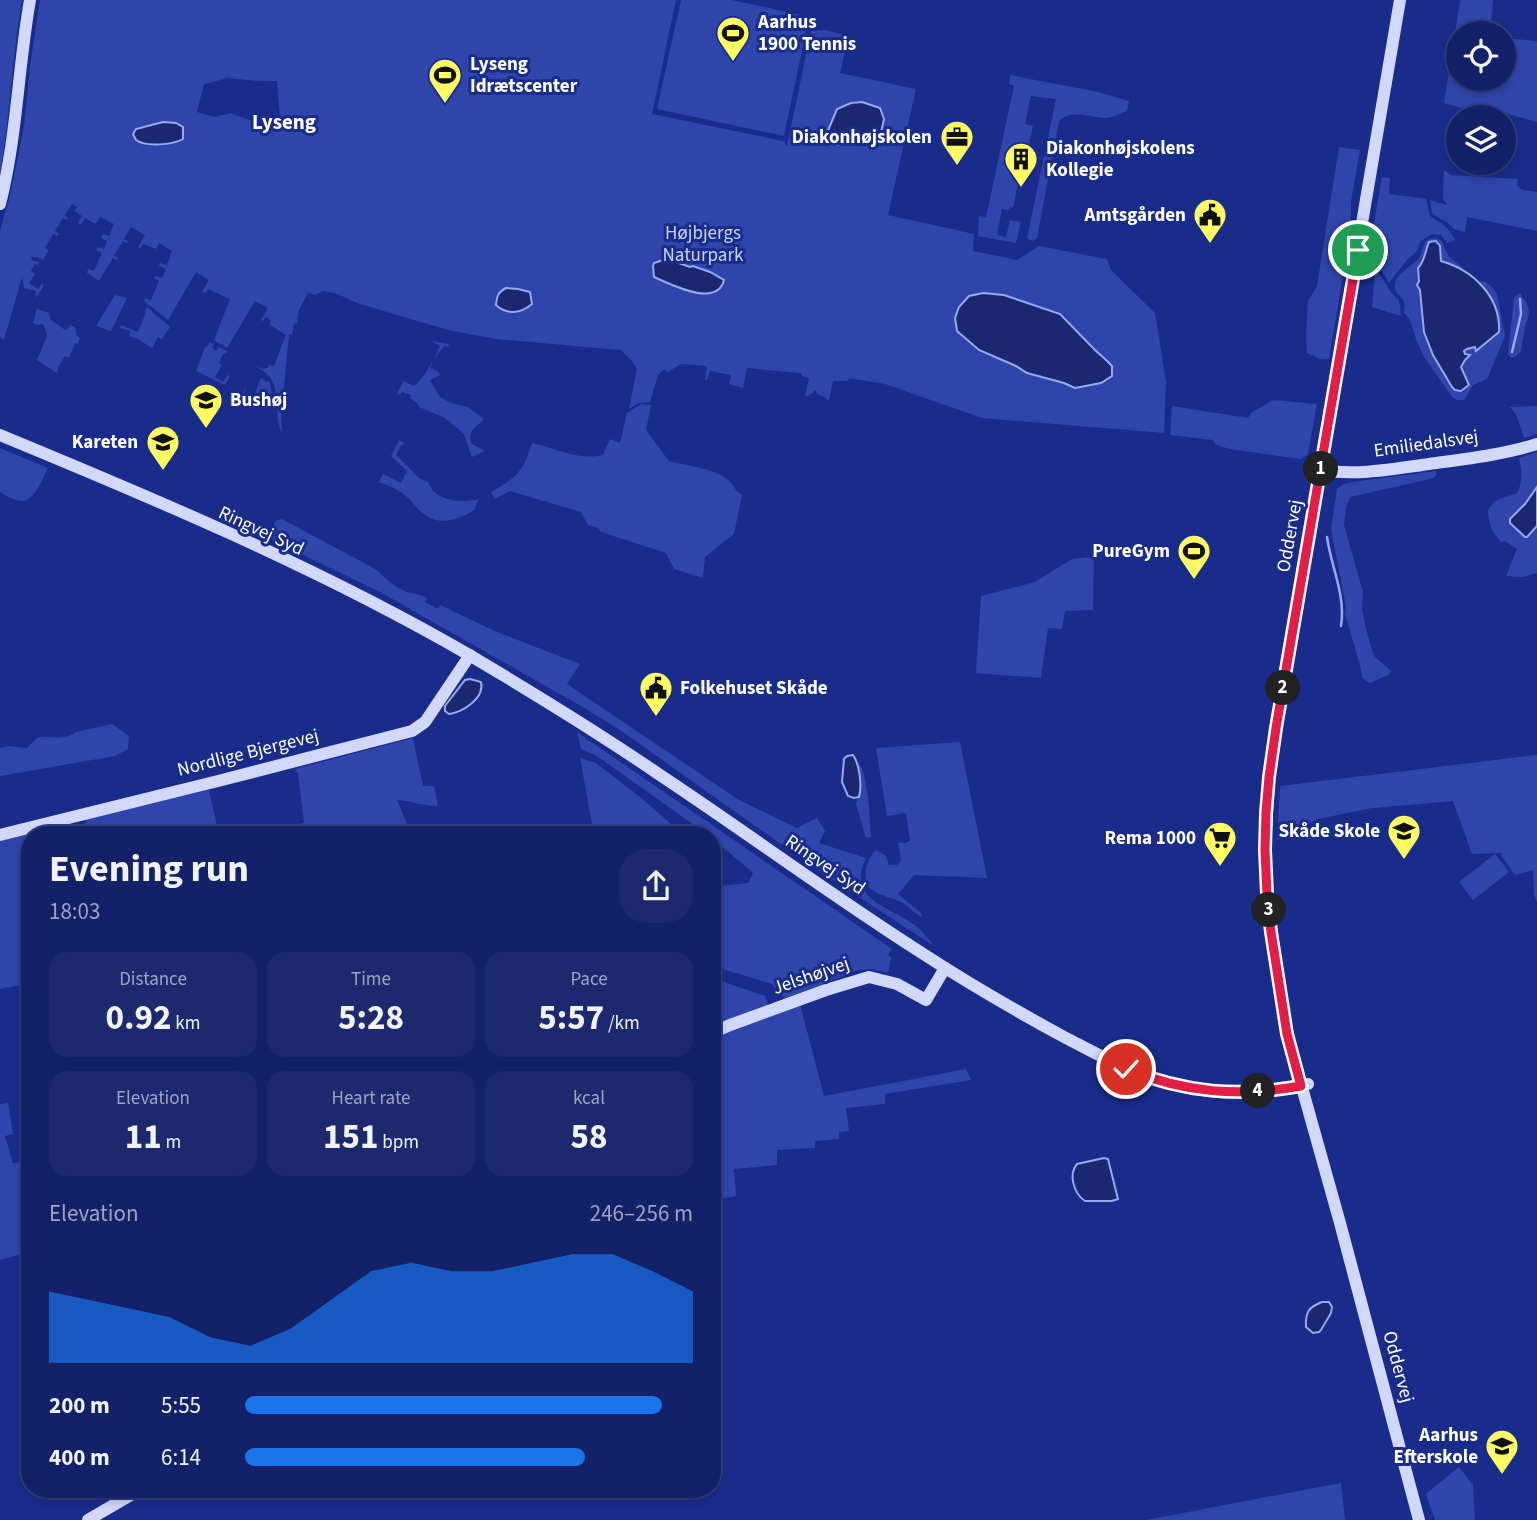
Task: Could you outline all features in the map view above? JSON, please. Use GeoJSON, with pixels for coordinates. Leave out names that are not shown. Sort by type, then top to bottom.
{"type":"FeatureCollection","features":[{"type":"Feature","properties":{"kind":"street"},"geometry":{"type":"LineString","coordinates":[[0,204],[13,136],[30,0]]}},
{"type":"Feature","properties":{"kind":"street","name":"Oddervej"},"geometry":{"type":"LineString","coordinates":[[1401,0],[1276,728],[1269,777],[1265,850],[1271,932],[1287,1034],[1304,1085],[1419,1520]]}},
{"type":"Feature","properties":{"kind":"street","name":"Ringvej Syd"},"geometry":{"type":"LineString","coordinates":[[0,435],[160,503],[256,552],[347,590],[470,656],[580,722],[945,968],[1084,1048],[1146,1077],[1184,1087],[1219,1092],[1260,1091],[1304,1085]]}},
{"type":"Feature","properties":{"kind":"street","name":"Emiliedalsvej"},"geometry":{"type":"LineString","coordinates":[[1320,470],[1340,473],[1370,472],[1504,452],[1537,444]]}},
{"type":"Feature","properties":{"kind":"street","name":"Nordlige Bjergevej"},"geometry":{"type":"LineString","coordinates":[[36,826],[412,731],[425,722],[470,656]]}},
{"type":"Feature","properties":{"kind":"street","name":"Nordlige Bjergevej"},"geometry":{"type":"LineString","coordinates":[[0,835],[21,830]]}},
{"type":"Feature","properties":{"kind":"street","name":"Jelshøjvej"},"geometry":{"type":"LineString","coordinates":[[721,1029],[869,977],[897,984],[926,1000],[945,968]]}},
{"type":"Feature","properties":{"kind":"street"},"geometry":{"type":"LineString","coordinates":[[88,1520],[126,1498]]}},
{"type":"Feature","properties":{"kind":"green space"},"geometry":{"type":"Polygon","coordinates":[[[0,0],[22,0],[0,174],[0,0]]]}},
{"type":"Feature","properties":{"kind":"green space","name":"Højbjergs Naturpark"},"geometry":{"type":"Polygon","coordinates":[[[40,0],[676,0],[652,114],[783,141],[787,146],[811,31],[825,30],[849,36],[840,73],[916,89],[888,215],[974,234],[973,251],[1017,260],[1039,246],[1107,259],[1111,270],[1155,313],[1166,382],[1164,433],[982,418],[885,384],[849,378],[848,381],[833,381],[829,401],[814,390],[805,397],[809,378],[801,373],[747,368],[743,388],[729,384],[731,375],[710,371],[705,380],[707,366],[681,364],[668,372],[664,369],[658,375],[650,402],[639,403],[629,409],[637,369],[621,350],[496,339],[448,330],[323,291],[315,295],[308,293],[299,310],[297,323],[289,335],[282,434],[275,388],[265,372],[255,366],[264,369],[269,365],[274,366],[286,335],[270,325],[271,320],[266,317],[261,320],[268,308],[255,301],[227,348],[214,340],[230,299],[208,289],[205,293],[202,292],[209,280],[196,272],[168,320],[144,301],[145,298],[151,300],[159,281],[154,278],[162,278],[166,269],[159,266],[160,263],[167,265],[172,251],[159,243],[156,249],[143,244],[140,249],[138,247],[145,235],[131,227],[124,239],[127,243],[123,241],[114,255],[117,260],[113,258],[99,281],[87,273],[88,269],[94,271],[102,253],[96,250],[98,247],[104,249],[107,241],[101,238],[103,234],[109,236],[114,224],[100,217],[95,224],[85,218],[81,225],[78,223],[82,216],[74,211],[77,207],[72,204],[65,215],[67,220],[63,218],[55,231],[59,234],[53,234],[45,248],[49,250],[43,260],[31,257],[39,262],[31,271],[35,274],[29,283],[38,289],[44,285],[37,297],[36,291],[24,288],[22,277],[4,340],[0,337],[0,231],[24,126],[40,0]],[[228,78],[204,84],[197,112],[214,117],[231,113],[281,129],[277,81],[228,78]]]}},
{"type":"Feature","properties":{"kind":"green space","name":"Aarhus 1900 Tennis"},"geometry":{"type":"Polygon","coordinates":[[[681,0],[732,0],[809,17],[784,136],[657,109],[681,0]]]}},
{"type":"Feature","properties":{"kind":"green space"},"geometry":{"type":"Polygon","coordinates":[[[1493,0],[1491,21],[1457,21],[1460,1],[1493,0]]]}},
{"type":"Feature","properties":{"kind":"green space"},"geometry":{"type":"Polygon","coordinates":[[[1516,39],[1537,41],[1537,122],[1516,116],[1516,105],[1444,103],[1446,90],[1516,91],[1516,39]]]}},
{"type":"Feature","properties":{"kind":"green space"},"geometry":{"type":"Polygon","coordinates":[[[1010,75],[1098,92],[1129,101],[1127,111],[1111,117],[1075,114],[1059,121],[1037,238],[1032,241],[1027,238],[1056,99],[1031,96],[1025,124],[1033,126],[1024,169],[1021,169],[1013,208],[1002,209],[997,235],[1006,237],[1010,220],[1021,222],[1016,243],[978,236],[979,216],[986,217],[1014,86],[1009,84],[1010,75]]]}},
{"type":"Feature","properties":{"kind":"green space"},"geometry":{"type":"Polygon","coordinates":[[[1339,147],[1360,150],[1351,202],[1351,228],[1329,359],[1320,359],[1307,353],[1308,301],[1317,286],[1339,147]]]}},
{"type":"Feature","properties":{"kind":"green space"},"geometry":{"type":"Polygon","coordinates":[[[1444,170],[1446,175],[1518,179],[1517,185],[1522,190],[1537,192],[1537,231],[1467,217],[1465,232],[1454,229],[1432,213],[1430,200],[1447,205],[1443,199],[1444,170]]]}},
{"type":"Feature","properties":{"kind":"green space"},"geometry":{"type":"Polygon","coordinates":[[[1382,177],[1390,178],[1389,194],[1426,199],[1430,216],[1441,223],[1455,240],[1447,243],[1441,235],[1432,234],[1421,241],[1416,252],[1389,283],[1377,262],[1379,254],[1371,240],[1382,177]]]}},
{"type":"Feature","properties":{"kind":"green space"},"geometry":{"type":"Polygon","coordinates":[[[1435,238],[1441,240],[1449,257],[1462,267],[1463,271],[1441,261],[1438,242],[1433,241],[1426,250],[1419,271],[1424,332],[1433,355],[1452,387],[1468,381],[1461,367],[1469,355],[1465,354],[1465,351],[1473,346],[1476,350],[1499,332],[1494,305],[1488,293],[1478,283],[1484,281],[1497,294],[1505,336],[1487,379],[1473,385],[1464,400],[1453,398],[1424,357],[1410,320],[1404,312],[1403,299],[1395,288],[1400,275],[1419,258],[1425,242],[1435,238]]]}},
{"type":"Feature","properties":{"kind":"green space"},"geometry":{"type":"Polygon","coordinates":[[[1375,268],[1399,300],[1401,316],[1372,307],[1375,268]]]}},
{"type":"Feature","properties":{"kind":"green space"},"geometry":{"type":"Polygon","coordinates":[[[1520,293],[1528,306],[1529,314],[1521,351],[1511,358],[1508,354],[1514,297],[1520,293]]]}},
{"type":"Feature","properties":{"kind":"green space"},"geometry":{"type":"Polygon","coordinates":[[[115,295],[127,298],[111,331],[96,326],[115,295]]]}},
{"type":"Feature","properties":{"kind":"green space"},"geometry":{"type":"Polygon","coordinates":[[[147,307],[170,327],[162,339],[158,337],[152,348],[129,336],[130,331],[120,328],[121,325],[138,332],[147,307]]]}},
{"type":"Feature","properties":{"kind":"green space"},"geometry":{"type":"Polygon","coordinates":[[[37,309],[49,313],[50,319],[65,330],[70,324],[80,338],[69,358],[65,356],[59,365],[57,373],[37,360],[47,336],[44,325],[33,323],[37,309]]]}},
{"type":"Feature","properties":{"kind":"green space"},"geometry":{"type":"Polygon","coordinates":[[[432,341],[448,344],[450,347],[444,346],[430,368],[439,372],[440,375],[430,380],[440,397],[468,407],[484,419],[470,436],[472,444],[485,451],[472,457],[464,434],[445,418],[419,407],[410,398],[411,395],[397,393],[404,381],[414,386],[425,374],[440,346],[432,341]]]}},
{"type":"Feature","properties":{"kind":"green space"},"geometry":{"type":"Polygon","coordinates":[[[210,342],[214,344],[212,348],[217,351],[219,347],[228,352],[223,354],[219,363],[222,365],[215,377],[223,382],[230,376],[225,385],[196,371],[205,347],[210,342]]]}},
{"type":"Feature","properties":{"kind":"green space"},"geometry":{"type":"Polygon","coordinates":[[[261,378],[270,383],[275,414],[274,410],[258,402],[255,407],[242,397],[246,386],[244,395],[253,398],[261,378]]]}},
{"type":"Feature","properties":{"kind":"green space"},"geometry":{"type":"Polygon","coordinates":[[[1273,400],[1317,404],[1308,454],[1301,459],[1230,449],[1216,445],[1213,440],[1170,435],[1172,406],[1248,418],[1251,413],[1273,400]]]}},
{"type":"Feature","properties":{"kind":"green space"},"geometry":{"type":"Polygon","coordinates":[[[641,404],[651,405],[646,430],[669,461],[722,476],[742,495],[734,534],[705,557],[703,578],[674,569],[666,553],[601,532],[588,525],[581,512],[510,491],[495,499],[491,492],[518,473],[532,443],[576,455],[603,455],[610,439],[620,443],[627,413],[641,404]]]}},
{"type":"Feature","properties":{"kind":"green space"},"geometry":{"type":"Polygon","coordinates":[[[1537,406],[1537,434],[1524,438],[1517,416],[1510,407],[1537,406]]]}},
{"type":"Feature","properties":{"kind":"green space"},"geometry":{"type":"Polygon","coordinates":[[[399,440],[404,443],[396,455],[419,478],[428,482],[436,493],[450,500],[479,499],[475,510],[456,519],[443,521],[430,518],[402,493],[379,482],[383,474],[401,483],[407,471],[391,456],[399,440]]]}},
{"type":"Feature","properties":{"kind":"green space"},"geometry":{"type":"Polygon","coordinates":[[[0,448],[48,468],[36,491],[28,499],[15,499],[0,492],[0,448]]]}},
{"type":"Feature","properties":{"kind":"green space"},"geometry":{"type":"Polygon","coordinates":[[[1537,452],[1537,573],[1523,577],[1506,576],[1517,549],[1505,541],[1501,542],[1495,534],[1488,510],[1497,500],[1517,493],[1521,476],[1519,458],[1537,452]]]}},
{"type":"Feature","properties":{"kind":"green space"},"geometry":{"type":"Polygon","coordinates":[[[1436,471],[1434,478],[1350,497],[1346,507],[1344,525],[1363,592],[1362,610],[1367,633],[1374,656],[1391,671],[1370,683],[1362,678],[1345,614],[1346,607],[1331,529],[1337,489],[1352,482],[1436,471]]]}},
{"type":"Feature","properties":{"kind":"green space"},"geometry":{"type":"Polygon","coordinates":[[[282,519],[377,570],[401,589],[427,598],[425,602],[438,609],[440,605],[497,632],[580,664],[567,684],[739,800],[797,828],[817,818],[825,831],[819,843],[866,858],[861,872],[865,891],[880,905],[917,927],[934,946],[813,867],[620,730],[581,706],[380,592],[270,539],[275,521],[282,519]]]}},
{"type":"Feature","properties":{"kind":"green space"},"geometry":{"type":"Polygon","coordinates":[[[1094,557],[1093,610],[1065,611],[1062,629],[1048,628],[1041,678],[976,673],[981,596],[1035,582],[1072,559],[1094,557]]]}},
{"type":"Feature","properties":{"kind":"green space"},"geometry":{"type":"Polygon","coordinates":[[[112,724],[129,736],[128,749],[115,756],[0,776],[0,748],[27,748],[38,737],[63,737],[112,724]]]}},
{"type":"Feature","properties":{"kind":"green space"},"geometry":{"type":"Polygon","coordinates":[[[577,732],[713,826],[695,826],[597,756],[581,749],[577,732]]]}},
{"type":"Feature","properties":{"kind":"green space"},"geometry":{"type":"Polygon","coordinates":[[[413,738],[423,786],[434,786],[438,806],[397,800],[408,826],[289,826],[304,823],[298,774],[295,769],[413,738]]]}},
{"type":"Feature","properties":{"kind":"green space"},"geometry":{"type":"Polygon","coordinates":[[[960,742],[987,878],[914,875],[898,894],[921,913],[921,917],[903,903],[877,893],[868,885],[866,879],[868,862],[876,850],[886,856],[889,865],[897,865],[901,861],[898,842],[910,841],[906,813],[887,816],[876,748],[960,742]]]}},
{"type":"Feature","properties":{"kind":"green space"},"geometry":{"type":"Polygon","coordinates":[[[1537,755],[1537,902],[1534,895],[1533,870],[1515,875],[1502,853],[1472,854],[1453,801],[1372,808],[1318,819],[1277,840],[1280,786],[1537,755]]]}},
{"type":"Feature","properties":{"kind":"green space"},"geometry":{"type":"Polygon","coordinates":[[[580,758],[596,763],[673,826],[592,826],[580,758]]]}},
{"type":"Feature","properties":{"kind":"green space"},"geometry":{"type":"Polygon","coordinates":[[[857,760],[864,775],[868,796],[871,837],[866,838],[856,804],[860,791],[857,760]]]}},
{"type":"Feature","properties":{"kind":"green space"},"geometry":{"type":"Polygon","coordinates":[[[209,790],[217,826],[84,826],[87,819],[209,790]]]}},
{"type":"Feature","properties":{"kind":"green space"},"geometry":{"type":"Polygon","coordinates":[[[721,831],[892,949],[888,955],[891,958],[888,973],[871,969],[858,970],[785,999],[772,984],[721,969],[721,886],[748,883],[753,873],[721,846],[721,831]]]}},
{"type":"Feature","properties":{"kind":"green space"},"geometry":{"type":"Polygon","coordinates":[[[21,836],[21,985],[0,989],[0,841],[21,836]]]}},
{"type":"Feature","properties":{"kind":"green space"},"geometry":{"type":"Polygon","coordinates":[[[1495,854],[1509,872],[1473,900],[1459,882],[1495,854]]]}},
{"type":"Feature","properties":{"kind":"green space"},"geometry":{"type":"Polygon","coordinates":[[[721,981],[765,996],[768,1005],[721,1023],[721,981]]]}},
{"type":"Feature","properties":{"kind":"green space"},"geometry":{"type":"Polygon","coordinates":[[[800,1004],[824,1096],[966,1069],[971,1080],[885,1094],[885,1104],[846,1108],[849,1131],[839,1132],[839,1139],[815,1141],[815,1148],[777,1150],[777,1165],[734,1169],[736,1196],[721,1198],[721,1035],[800,1004]]]}},
{"type":"Feature","properties":{"kind":"green space"},"geometry":{"type":"Polygon","coordinates":[[[8,1103],[13,1134],[5,1136],[13,1163],[21,1163],[21,1254],[0,1260],[0,1104],[8,1103]]]}},
{"type":"Feature","properties":{"kind":"green space"},"geometry":{"type":"Polygon","coordinates":[[[1459,1467],[1473,1485],[1475,1520],[1435,1520],[1426,1494],[1459,1467]]]}},
{"type":"Feature","properties":{"kind":"green space"},"geometry":{"type":"Polygon","coordinates":[[[1341,1483],[1345,1520],[1146,1520],[1341,1483]]]}},
{"type":"Feature","properties":{"kind":"shaded area"},"geometry":{"type":"Polygon","coordinates":[[[862,102],[880,108],[884,119],[880,137],[854,143],[827,144],[827,133],[837,109],[862,102]]]}},
{"type":"Feature","properties":{"kind":"shaded area"},"geometry":{"type":"Polygon","coordinates":[[[163,122],[176,123],[183,127],[183,139],[159,144],[146,144],[136,140],[133,134],[136,129],[163,122]]]}},
{"type":"Feature","properties":{"kind":"shaded area"},"geometry":{"type":"Polygon","coordinates":[[[1436,241],[1440,246],[1441,261],[1464,271],[1483,287],[1495,307],[1498,319],[1499,332],[1476,351],[1475,347],[1464,351],[1470,355],[1461,367],[1469,385],[1461,391],[1452,387],[1433,355],[1424,332],[1420,290],[1417,285],[1418,268],[1429,242],[1436,241]]]}},
{"type":"Feature","properties":{"kind":"shaded area"},"geometry":{"type":"Polygon","coordinates":[[[663,260],[693,266],[724,280],[720,288],[713,292],[682,289],[654,277],[654,263],[663,260]]]}},
{"type":"Feature","properties":{"kind":"shaded area"},"geometry":{"type":"Polygon","coordinates":[[[506,288],[530,292],[532,304],[514,312],[500,308],[496,305],[497,297],[506,288]]]}},
{"type":"Feature","properties":{"kind":"shaded area"},"geometry":{"type":"Polygon","coordinates":[[[983,293],[1004,295],[1060,314],[1112,366],[1112,376],[1101,383],[1075,388],[1027,373],[979,350],[957,331],[955,318],[959,307],[969,296],[983,293]]]}},
{"type":"Feature","properties":{"kind":"shaded area"},"geometry":{"type":"Polygon","coordinates":[[[1537,487],[1537,526],[1525,537],[1510,523],[1510,519],[1537,487]]]}},
{"type":"Feature","properties":{"kind":"shaded area"},"geometry":{"type":"Polygon","coordinates":[[[465,680],[481,682],[480,693],[466,707],[449,714],[445,711],[445,706],[465,680]]]}},
{"type":"Feature","properties":{"kind":"shaded area"},"geometry":{"type":"Polygon","coordinates":[[[853,755],[860,782],[859,797],[854,798],[848,796],[842,782],[844,759],[853,755]]]}},
{"type":"Feature","properties":{"kind":"shaded area"},"geometry":{"type":"Polygon","coordinates":[[[1108,1159],[1118,1199],[1085,1201],[1074,1184],[1074,1168],[1077,1164],[1108,1159]]]}},
{"type":"Feature","properties":{"kind":"shaded area"},"geometry":{"type":"Polygon","coordinates":[[[1322,1302],[1329,1302],[1331,1313],[1321,1330],[1313,1333],[1306,1327],[1306,1317],[1311,1308],[1322,1302]]]}},
{"type":"Feature","properties":{"kind":"waterway"},"geometry":{"type":"LineString","coordinates":[[1512,352],[1521,314],[1520,299]]}},
{"type":"Feature","properties":{"kind":"waterway"},"geometry":{"type":"LineString","coordinates":[[1327,537],[1340,592],[1341,626]]}},
{"type":"Feature","properties":{"kind":"place","name":"Aarhus 1900 Tennis"},"geometry":{"type":"Point","coordinates":[733,63]}},
{"type":"Feature","properties":{"kind":"place","name":"Lyseng Idrætscenter"},"geometry":{"type":"Point","coordinates":[445,105]}},
{"type":"Feature","properties":{"kind":"place","name":"Diakonhøjskolen"},"geometry":{"type":"Point","coordinates":[957,167]}},
{"type":"Feature","properties":{"kind":"place","name":"Diakonhøjskolens Kollegie"},"geometry":{"type":"Point","coordinates":[1021,189]}},
{"type":"Feature","properties":{"kind":"place","name":"Amtsgården"},"geometry":{"type":"Point","coordinates":[1210,245]}},
{"type":"Feature","properties":{"kind":"place","name":"Bushøj"},"geometry":{"type":"Point","coordinates":[206,430]}},
{"type":"Feature","properties":{"kind":"place","name":"Kareten"},"geometry":{"type":"Point","coordinates":[163,472]}},
{"type":"Feature","properties":{"kind":"place","name":"PureGym"},"geometry":{"type":"Point","coordinates":[1194,581]}},
{"type":"Feature","properties":{"kind":"place","name":"Folkehuset Skåde"},"geometry":{"type":"Point","coordinates":[656,718]}},
{"type":"Feature","properties":{"kind":"place","name":"Skåde Skole"},"geometry":{"type":"Point","coordinates":[1404,861]}},
{"type":"Feature","properties":{"kind":"place","name":"Rema 1000"},"geometry":{"type":"Point","coordinates":[1220,868]}},
{"type":"Feature","properties":{"kind":"place","name":"Aarhus Efterskole"},"geometry":{"type":"Point","coordinates":[1502,1476]}},
{"type":"Feature","properties":{"kind":"district","name":"Lyseng"},"geometry":{"type":"Point","coordinates":[284,122]}},
{"type":"Feature","properties":{"kind":"route"},"geometry":{"type":"LineString","coordinates":[[1126,1069],[1164,1083],[1219,1092],[1279,1090],[1301,1086],[1287,1034],[1271,932],[1266,883],[1266,813],[1276,728],[1358,250]]}}]}
